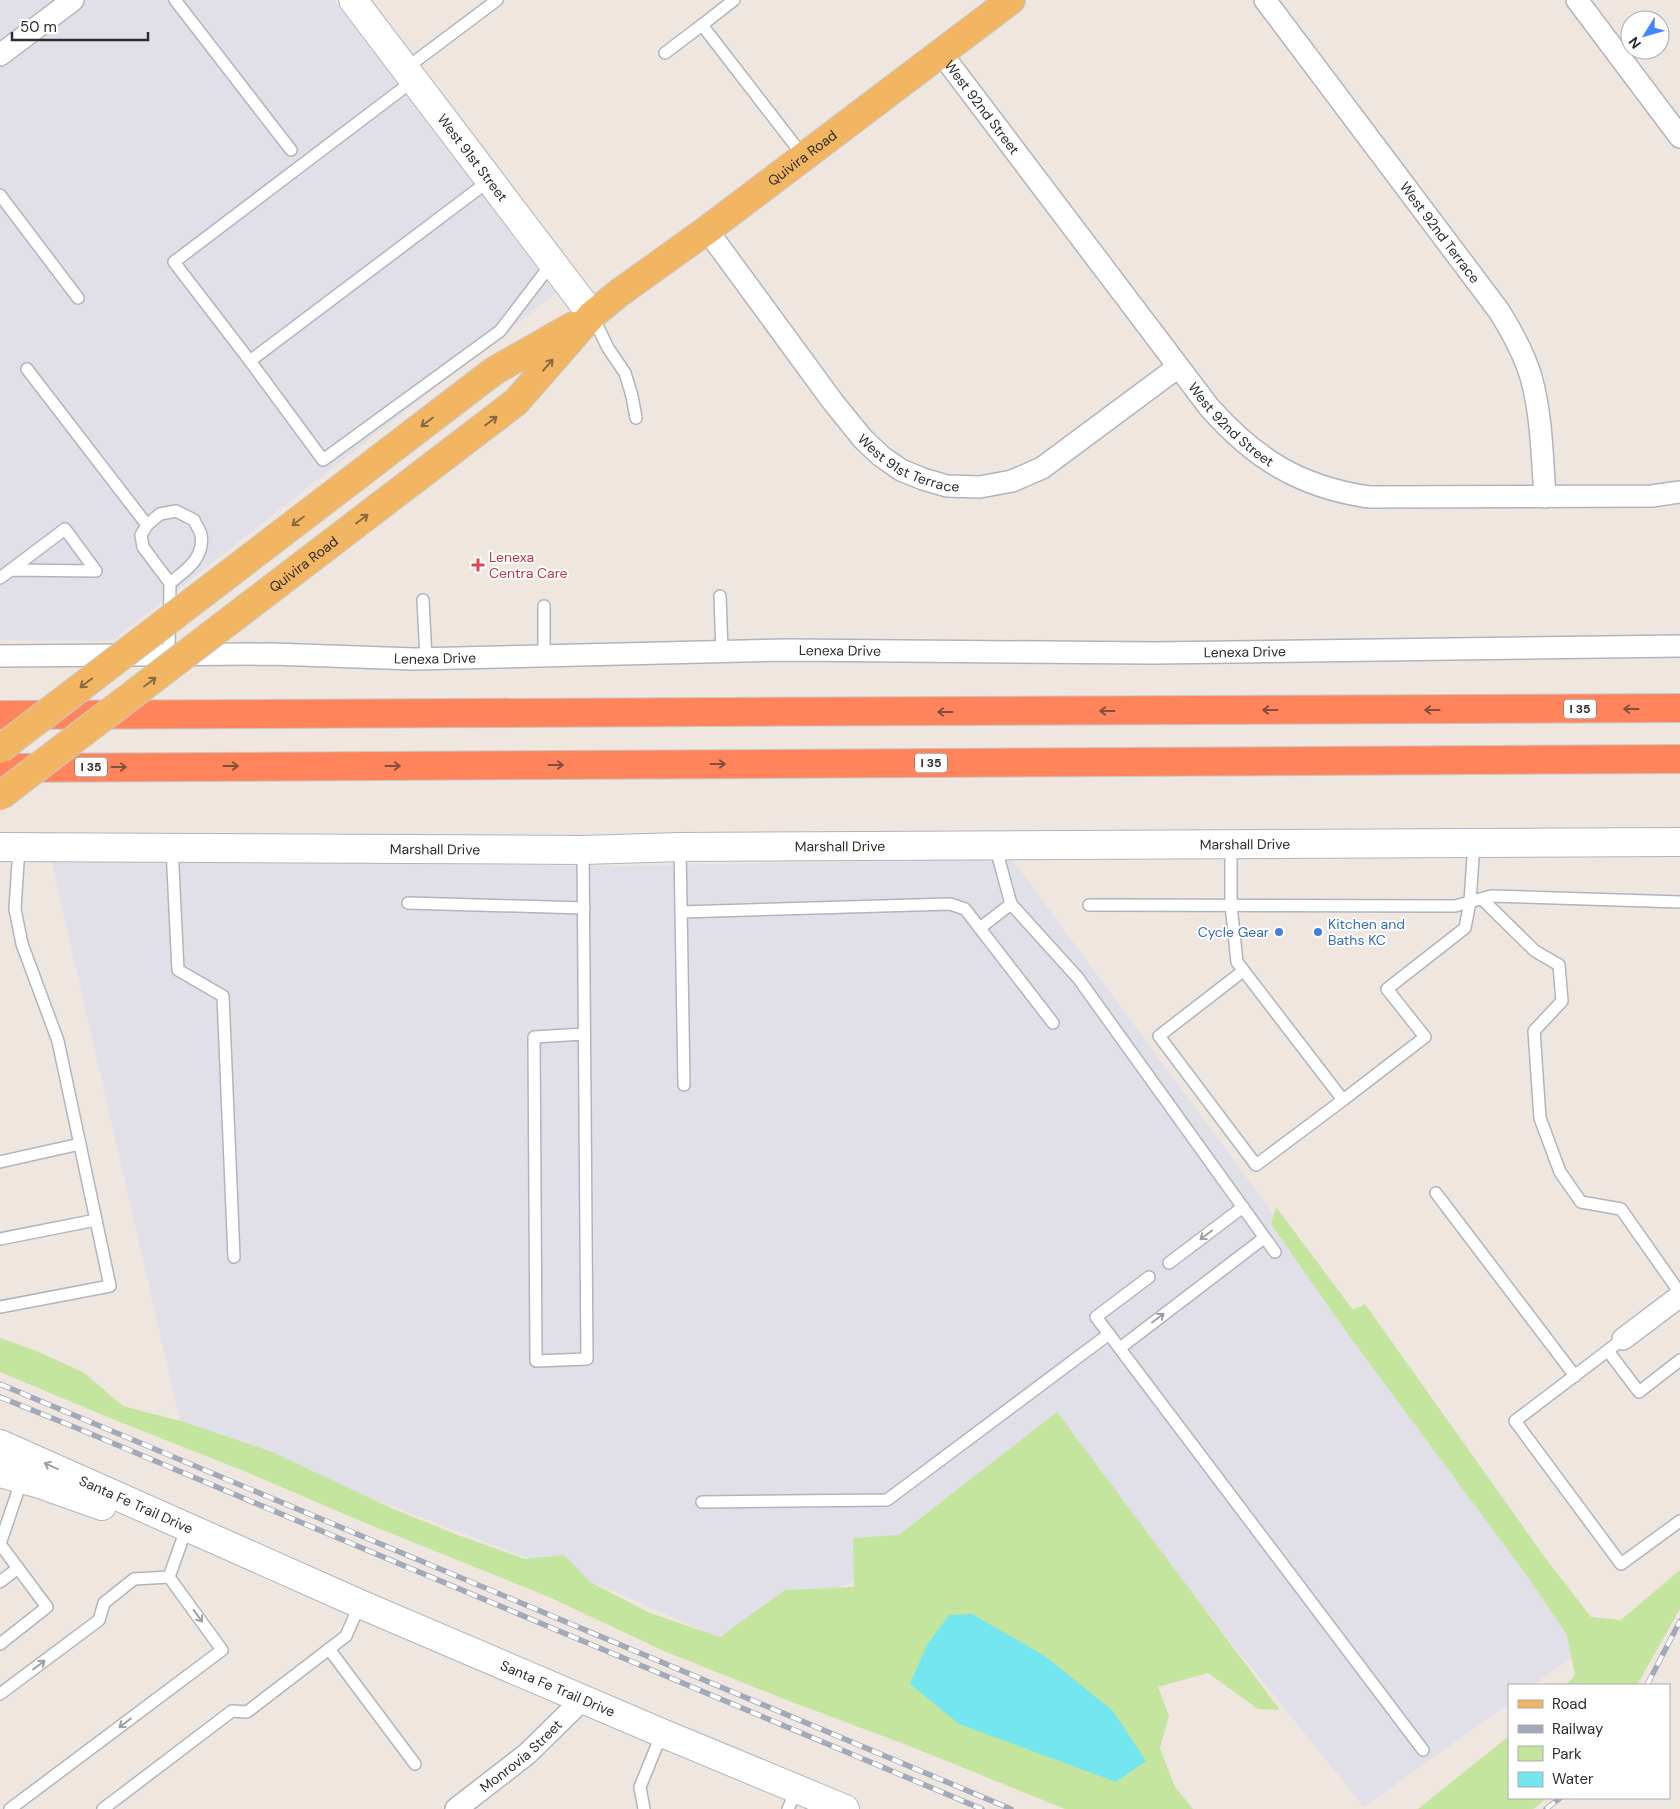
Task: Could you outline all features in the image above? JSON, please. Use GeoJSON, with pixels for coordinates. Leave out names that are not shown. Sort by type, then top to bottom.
{"type":"FeatureCollection","features":[{"type":"Feature","properties":{"kind":"highway","name":"I 35"},"geometry":{"type":"LineString","coordinates":[[0,715],[1680,708]]}},
{"type":"Feature","properties":{"kind":"highway","name":"I 35"},"geometry":{"type":"LineString","coordinates":[[0,768],[1680,759]]}},
{"type":"Feature","properties":{"kind":"main road","name":"Quivira Road"},"geometry":{"type":"LineString","coordinates":[[0,749],[494,371],[592,315],[1011,0]]}},
{"type":"Feature","properties":{"kind":"main road","name":"Quivira Road"},"geometry":{"type":"LineString","coordinates":[[0,796],[516,402],[592,315]]}},
{"type":"Feature","properties":{"kind":"street"},"geometry":{"type":"LineString","coordinates":[[0,55],[73,0]]}},
{"type":"Feature","properties":{"kind":"street","name":"West 91st Street"},"geometry":{"type":"LineString","coordinates":[[353,0],[592,315]]}},
{"type":"Feature","properties":{"kind":"street","name":"West 92nd Terrace"},"geometry":{"type":"LineString","coordinates":[[1265,0],[1499,310],[1516,338],[1531,377],[1539,419],[1545,497]]}},
{"type":"Feature","properties":{"kind":"street"},"geometry":{"type":"LineString","coordinates":[[1576,0],[1680,137]]}},
{"type":"Feature","properties":{"kind":"street","name":"West 92nd Street"},"geometry":{"type":"LineString","coordinates":[[942,53],[1209,407],[1228,428],[1255,452],[1283,470],[1309,482],[1349,494],[1369,497],[1652,496],[1680,492]]}},
{"type":"Feature","properties":{"kind":"street","name":"West 91st Terrace"},"geometry":{"type":"LineString","coordinates":[[707,230],[863,439],[881,456],[902,470],[923,479],[948,486],[980,487],[1012,481],[1042,468],[1178,366]]}},
{"type":"Feature","properties":{"kind":"street","name":"Lenexa Drive"},"geometry":{"type":"LineString","coordinates":[[0,656],[272,654],[426,658],[786,650],[1154,653],[1680,646]]}},
{"type":"Feature","properties":{"kind":"street","name":"Marshall Drive"},"geometry":{"type":"LineString","coordinates":[[10,847],[583,850],[680,847],[1680,842]]}},
{"type":"Feature","properties":{"kind":"street"},"geometry":{"type":"LineString","coordinates":[[1616,1345],[1680,1294]]}},
{"type":"Feature","properties":{"kind":"street","name":"Santa Fe Trail Drive"},"geometry":{"type":"LineString","coordinates":[[0,1444],[271,1566],[662,1733],[793,1799],[845,1809]]}},
{"type":"Feature","properties":{"kind":"street","name":"Santa Fe Trail Drive"},"geometry":{"type":"LineString","coordinates":[[11,1476],[271,1566]]}},
{"type":"Feature","properties":{"kind":"street","name":"Monrovia Street"},"geometry":{"type":"LineString","coordinates":[[456,1809],[527,1754],[582,1700]]}},
{"type":"Feature","properties":{"kind":"lane"},"geometry":{"type":"LineString","coordinates":[[176,0],[291,150]]}},
{"type":"Feature","properties":{"kind":"lane"},"geometry":{"type":"LineString","coordinates":[[497,0],[410,74],[174,262],[250,360],[323,460],[500,331],[552,263]]}},
{"type":"Feature","properties":{"kind":"lane"},"geometry":{"type":"LineString","coordinates":[[665,53],[734,0]]}},
{"type":"Feature","properties":{"kind":"lane"},"geometry":{"type":"LineString","coordinates":[[702,25],[804,157]]}},
{"type":"Feature","properties":{"kind":"lane"},"geometry":{"type":"LineString","coordinates":[[250,360],[490,180]]}},
{"type":"Feature","properties":{"kind":"lane"},"geometry":{"type":"LineString","coordinates":[[0,195],[78,298]]}},
{"type":"Feature","properties":{"kind":"lane"},"geometry":{"type":"LineString","coordinates":[[592,315],[608,348],[625,373],[636,418]]}},
{"type":"Feature","properties":{"kind":"lane"},"geometry":{"type":"LineString","coordinates":[[27,369],[147,524]]}},
{"type":"Feature","properties":{"kind":"lane"},"geometry":{"type":"LineString","coordinates":[[169,654],[170,583],[143,547],[141,535],[147,524],[160,514],[176,511],[194,520],[201,536],[199,552],[191,566],[170,583]]}},
{"type":"Feature","properties":{"kind":"lane"},"geometry":{"type":"LineString","coordinates":[[0,578],[10,570],[65,529],[96,571],[10,570]]}},
{"type":"Feature","properties":{"kind":"lane"},"geometry":{"type":"LineString","coordinates":[[720,596],[722,652]]}},
{"type":"Feature","properties":{"kind":"lane"},"geometry":{"type":"LineString","coordinates":[[423,600],[426,658]]}},
{"type":"Feature","properties":{"kind":"lane"},"geometry":{"type":"LineString","coordinates":[[544,606],[544,656]]}},
{"type":"Feature","properties":{"kind":"lane"},"geometry":{"type":"LineString","coordinates":[[1244,971],[1158,1036],[1256,1165],[1424,1037],[1387,989],[1465,928],[1470,902],[1474,843]]}},
{"type":"Feature","properties":{"kind":"lane"},"geometry":{"type":"LineString","coordinates":[[1231,844],[1231,906],[1237,962],[1343,1100]]}},
{"type":"Feature","properties":{"kind":"lane"},"geometry":{"type":"LineString","coordinates":[[995,845],[1012,904],[1078,978],[1275,1252]]}},
{"type":"Feature","properties":{"kind":"lane"},"geometry":{"type":"LineString","coordinates":[[0,1307],[110,1286],[58,1041],[22,944],[15,909],[10,847]]}},
{"type":"Feature","properties":{"kind":"lane"},"geometry":{"type":"LineString","coordinates":[[680,847],[684,1085]]}},
{"type":"Feature","properties":{"kind":"lane"},"geometry":{"type":"LineString","coordinates":[[172,848],[178,970],[223,996],[234,1257]]}},
{"type":"Feature","properties":{"kind":"lane"},"geometry":{"type":"LineString","coordinates":[[583,850],[587,1359],[536,1361],[534,1037],[584,1034]]}},
{"type":"Feature","properties":{"kind":"lane"},"geometry":{"type":"LineString","coordinates":[[1089,905],[1455,906],[1491,896],[1680,902]]}},
{"type":"Feature","properties":{"kind":"lane"},"geometry":{"type":"LineString","coordinates":[[1482,899],[1535,951],[1559,965],[1562,1001],[1534,1031],[1540,1118],[1560,1172],[1581,1202],[1621,1209],[1680,1294]]}},
{"type":"Feature","properties":{"kind":"lane"},"geometry":{"type":"LineString","coordinates":[[408,903],[584,908]]}},
{"type":"Feature","properties":{"kind":"lane"},"geometry":{"type":"LineString","coordinates":[[681,912],[950,904],[965,909],[1053,1023]]}},
{"type":"Feature","properties":{"kind":"lane"},"geometry":{"type":"LineString","coordinates":[[980,928],[1012,904]]}},
{"type":"Feature","properties":{"kind":"lane"},"geometry":{"type":"LineString","coordinates":[[0,1162],[80,1144]]}},
{"type":"Feature","properties":{"kind":"lane"},"geometry":{"type":"LineString","coordinates":[[1436,1192],[1575,1376]]}},
{"type":"Feature","properties":{"kind":"lane"},"geometry":{"type":"LineString","coordinates":[[1169,1263],[1242,1207]]}},
{"type":"Feature","properties":{"kind":"lane"},"geometry":{"type":"LineString","coordinates":[[0,1239],[96,1220]]}},
{"type":"Feature","properties":{"kind":"lane"},"geometry":{"type":"LineString","coordinates":[[1120,1348],[1264,1238]]}},
{"type":"Feature","properties":{"kind":"lane"},"geometry":{"type":"LineString","coordinates":[[1150,1277],[1096,1317],[1423,1750]]}},
{"type":"Feature","properties":{"kind":"lane"},"geometry":{"type":"LineString","coordinates":[[702,1502],[887,1500],[1109,1334]]}},
{"type":"Feature","properties":{"kind":"lane"},"geometry":{"type":"LineString","coordinates":[[1680,1360],[1639,1392],[1616,1345],[1515,1421],[1621,1564],[1680,1521]]}},
{"type":"Feature","properties":{"kind":"lane"},"geometry":{"type":"LineString","coordinates":[[0,1644],[47,1607],[0,1544],[11,1476]]}},
{"type":"Feature","properties":{"kind":"lane"},"geometry":{"type":"LineString","coordinates":[[169,1577],[184,1535]]}},
{"type":"Feature","properties":{"kind":"lane"},"geometry":{"type":"LineString","coordinates":[[0,1582],[18,1568]]}},
{"type":"Feature","properties":{"kind":"lane"},"geometry":{"type":"LineString","coordinates":[[0,1694],[99,1620],[104,1603],[134,1579],[169,1577]]}},
{"type":"Feature","properties":{"kind":"lane"},"geometry":{"type":"LineString","coordinates":[[10,1809],[222,1650],[169,1577]]}},
{"type":"Feature","properties":{"kind":"lane"},"geometry":{"type":"LineString","coordinates":[[103,1809],[232,1710],[247,1712],[346,1636],[360,1604]]}},
{"type":"Feature","properties":{"kind":"lane"},"geometry":{"type":"LineString","coordinates":[[329,1649],[415,1764]]}},
{"type":"Feature","properties":{"kind":"lane"},"geometry":{"type":"LineString","coordinates":[[644,1809],[640,1787],[662,1733]]}},
{"type":"Feature","properties":{"kind":"shaded area"},"geometry":{"type":"Polygon","coordinates":[[[0,0],[334,0],[556,293],[112,641],[0,640],[0,0]]]}},
{"type":"Feature","properties":{"kind":"shaded area"},"geometry":{"type":"Polygon","coordinates":[[[1012,859],[1590,1644],[1534,1684],[1508,1684],[1508,1704],[1364,1807],[1055,1424],[851,1583],[717,1637],[613,1591],[181,1425],[51,860],[611,866],[1012,859]]]}},
{"type":"Feature","properties":{"kind":"green space"},"geometry":{"type":"Polygon","coordinates":[[[1276,1207],[1353,1310],[1365,1304],[1546,1559],[1591,1617],[1621,1620],[1680,1570],[1680,1609],[1638,1684],[1567,1684],[1575,1675],[1567,1635],[1525,1573],[1350,1337],[1271,1224],[1276,1207]]]}},
{"type":"Feature","properties":{"kind":"green space"},"geometry":{"type":"Polygon","coordinates":[[[0,1338],[34,1350],[83,1372],[123,1406],[184,1422],[272,1452],[391,1508],[458,1535],[525,1559],[564,1555],[590,1582],[650,1613],[720,1637],[785,1590],[854,1587],[853,1538],[899,1535],[1057,1412],[1280,1710],[1258,1709],[1208,1673],[1158,1687],[1169,1716],[1160,1748],[1175,1787],[1193,1809],[1065,1809],[912,1747],[664,1651],[549,1597],[0,1372],[0,1338]]]}},
{"type":"Feature","properties":{"kind":"green space"},"geometry":{"type":"Polygon","coordinates":[[[1508,1737],[1508,1799],[1546,1799],[1533,1809],[1418,1809],[1508,1737]]]}},
{"type":"Feature","properties":{"kind":"water"},"geometry":{"type":"Polygon","coordinates":[[[972,1614],[1045,1656],[1113,1711],[1146,1761],[1116,1782],[959,1724],[910,1684],[927,1645],[949,1615],[972,1614]]]}},
{"type":"Feature","properties":{"kind":"railway"},"geometry":{"type":"LineString","coordinates":[[0,1384],[1011,1809]]}},
{"type":"Feature","properties":{"kind":"railway"},"geometry":{"type":"LineString","coordinates":[[0,1397],[982,1809]]}},
{"type":"Feature","properties":{"kind":"railway"},"geometry":{"type":"LineString","coordinates":[[1648,1684],[1680,1621]]}},
{"type":"Feature","properties":{"kind":"railway"},"geometry":{"type":"LineString","coordinates":[[1546,1809],[1559,1799]]}},
{"type":"Feature","properties":{"kind":"place","name":"Lenexa Centra Care"},"geometry":{"type":"Point","coordinates":[478,565]}},
{"type":"Feature","properties":{"kind":"place","name":"Cycle Gear"},"geometry":{"type":"Point","coordinates":[1279,932]}},
{"type":"Feature","properties":{"kind":"place","name":"Kitchen and Baths KC"},"geometry":{"type":"Point","coordinates":[1318,932]}}]}
